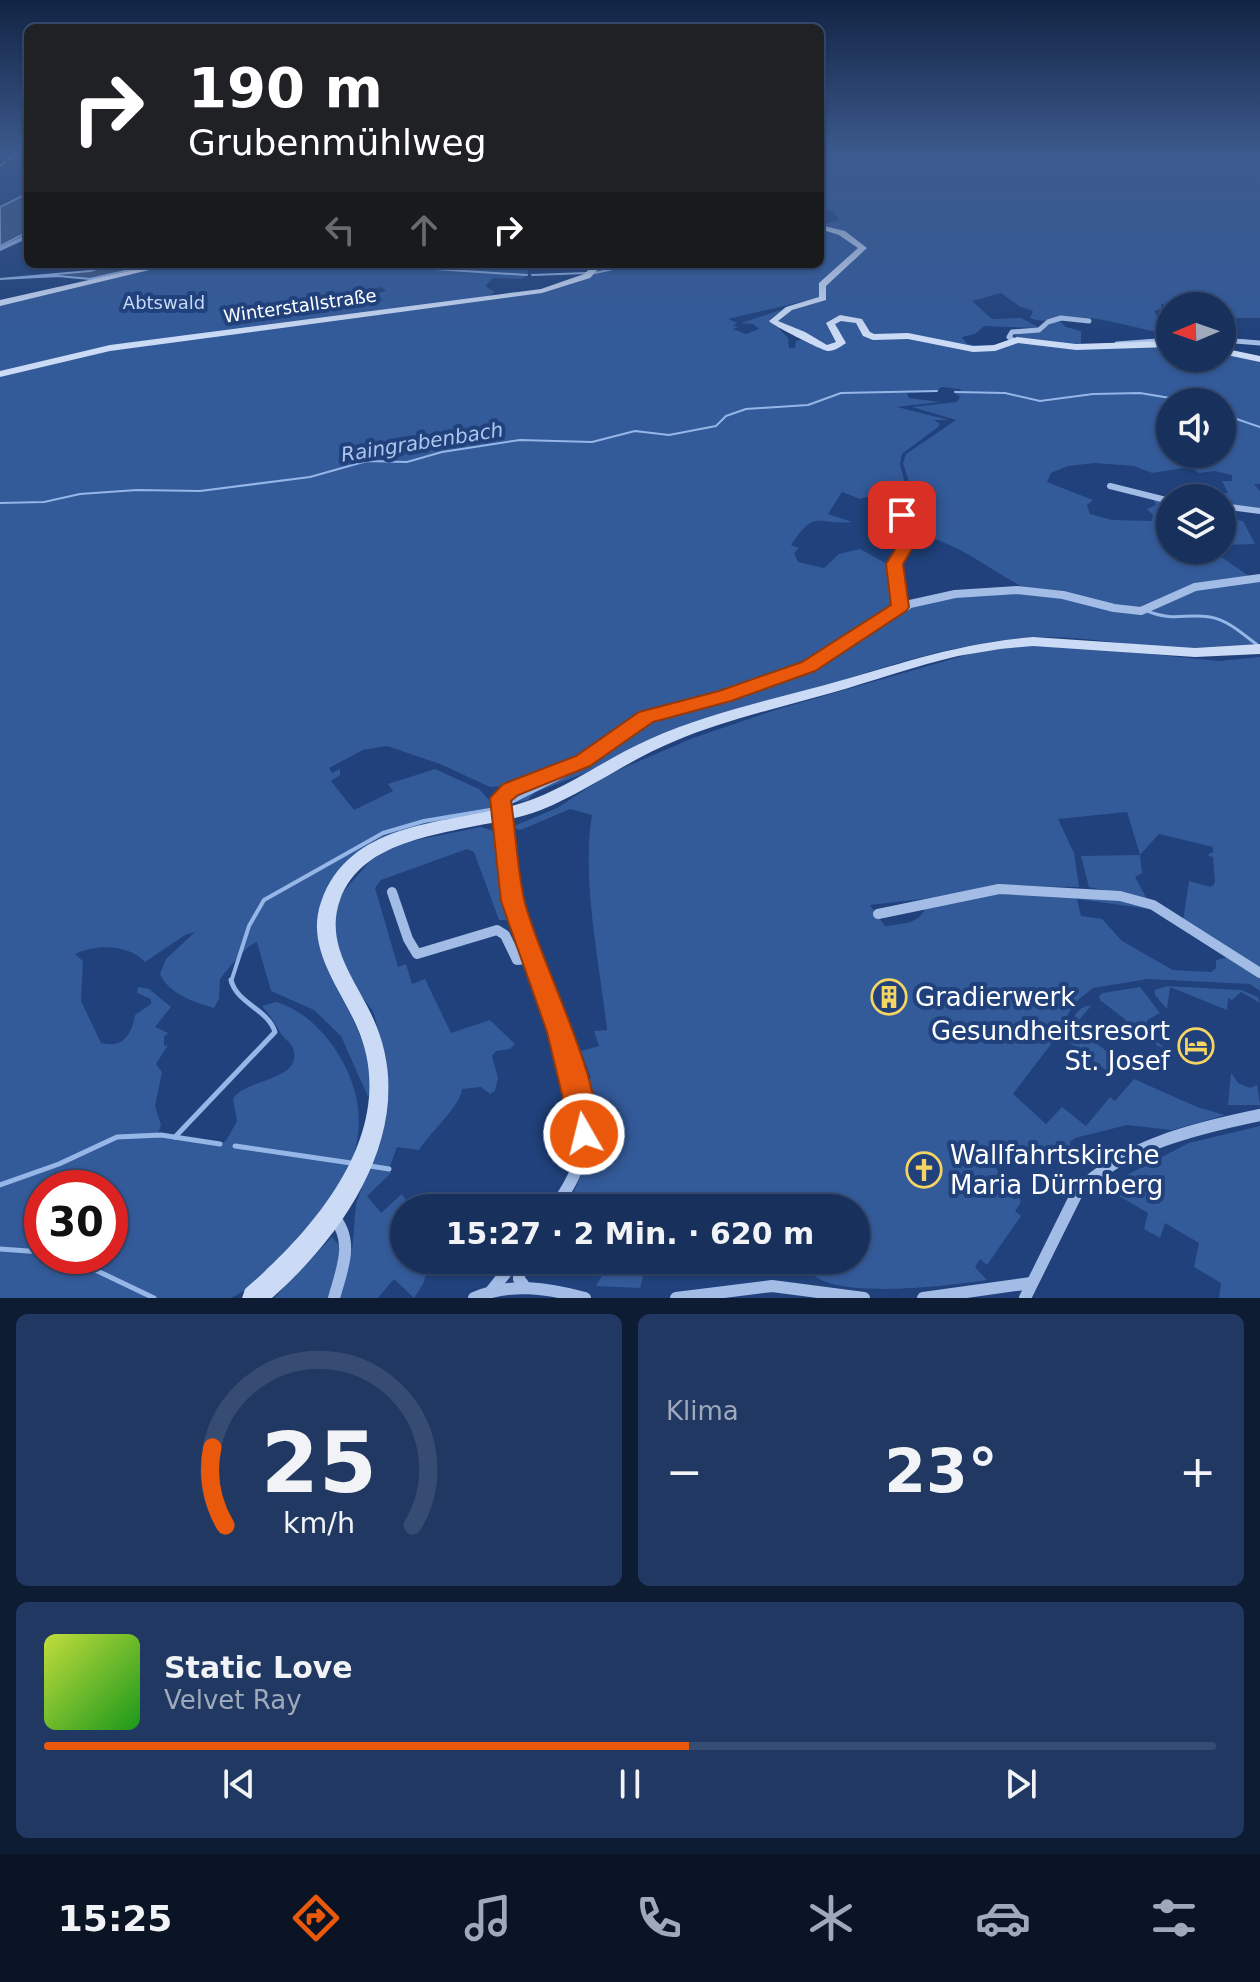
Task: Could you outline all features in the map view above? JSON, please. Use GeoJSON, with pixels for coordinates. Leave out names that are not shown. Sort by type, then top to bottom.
{"type":"FeatureCollection","features":[{"type":"Feature","properties":{"kind":"street"},"geometry":{"type":"LineString","coordinates":[[824,228],[842,233],[863,248],[825,282],[821,288],[823,298],[783,311],[773,319],[776,325],[805,335],[817,346],[826,348],[841,343],[830,325],[840,318],[859,321],[866,334],[873,337],[908,336],[978,350],[995,348],[1013,340],[1081,347],[1156,342]]}},
{"type":"Feature","properties":{"kind":"street"},"geometry":{"type":"LineString","coordinates":[[0,249],[24,238]]}},
{"type":"Feature","properties":{"kind":"street"},"geometry":{"type":"LineString","coordinates":[[0,303],[153,268]]}},
{"type":"Feature","properties":{"kind":"street","name":"Winterstallstraße"},"geometry":{"type":"LineString","coordinates":[[0,374],[110,348],[541,291],[587,276],[595,268]]}},
{"type":"Feature","properties":{"kind":"street"},"geometry":{"type":"LineString","coordinates":[[1013,340],[1009,337],[1012,332],[1039,330],[1053,319],[1089,321]]}},
{"type":"Feature","properties":{"kind":"street"},"geometry":{"type":"LineString","coordinates":[[1236,341],[1260,343]]}},
{"type":"Feature","properties":{"kind":"street"},"geometry":{"type":"LineString","coordinates":[[1236,354],[1260,359]]}},
{"type":"Feature","properties":{"kind":"street"},"geometry":{"type":"LineString","coordinates":[[1110,486],[1156,498]]}},
{"type":"Feature","properties":{"kind":"street"},"geometry":{"type":"LineString","coordinates":[[1236,508],[1260,511]]}},
{"type":"Feature","properties":{"kind":"street"},"geometry":{"type":"LineString","coordinates":[[900,607],[894,564],[911,537],[902,515]]}},
{"type":"Feature","properties":{"kind":"street"},"geometry":{"type":"LineString","coordinates":[[564,1194],[581,1157],[584,1134],[582,1110],[560,1032],[513,901],[508,842],[499,802],[506,792],[583,761],[602,750],[636,722],[800,671],[900,607],[936,597],[1002,590],[1052,593],[1114,608],[1141,611],[1195,587],[1260,578]]}},
{"type":"Feature","properties":{"kind":"street"},"geometry":{"type":"LineString","coordinates":[[254,1298],[307,1250],[333,1216],[358,1171],[371,1135],[378,1100],[378,1065],[362,1015],[334,964],[326,922],[330,898],[355,865],[388,843],[410,834],[502,817],[548,801],[650,745],[693,728],[975,648],[1018,642],[1072,642],[1197,655],[1260,649]]}},
{"type":"Feature","properties":{"kind":"street"},"geometry":{"type":"LineString","coordinates":[[878,914],[999,889],[1120,896],[1153,905],[1260,973]]}},
{"type":"Feature","properties":{"kind":"street"},"geometry":{"type":"LineString","coordinates":[[392,892],[408,939],[417,954],[497,930],[505,935],[517,960],[532,958]]}},
{"type":"Feature","properties":{"kind":"street"},"geometry":{"type":"LineString","coordinates":[[1025,1298],[1078,1191],[1090,1177],[1192,1131],[1260,1115]]}},
{"type":"Feature","properties":{"kind":"street"},"geometry":{"type":"LineString","coordinates":[[333,1216],[344,1229],[347,1242],[334,1298]]}},
{"type":"Feature","properties":{"kind":"street"},"geometry":{"type":"LineString","coordinates":[[492,1290],[505,1274]]}},
{"type":"Feature","properties":{"kind":"street"},"geometry":{"type":"LineString","coordinates":[[518,1274],[525,1287]]}},
{"type":"Feature","properties":{"kind":"street"},"geometry":{"type":"LineString","coordinates":[[923,1298],[975,1295],[1031,1283]]}},
{"type":"Feature","properties":{"kind":"street"},"geometry":{"type":"LineString","coordinates":[[676,1298],[772,1286],[864,1298]]}},
{"type":"Feature","properties":{"kind":"street"},"geometry":{"type":"LineString","coordinates":[[474,1298],[492,1290],[525,1287],[585,1298]]}},
{"type":"Feature","properties":{"kind":"green space","name":"Abtswald"},"geometry":{"type":"Polygon","coordinates":[[[835,214],[1260,214],[1260,318],[1236,318],[1236,292],[1156,292],[1156,332],[1091,318],[1068,317],[1044,321],[1030,318],[1033,311],[1019,306],[1001,293],[972,301],[992,319],[1021,318],[1040,328],[984,326],[975,334],[962,337],[967,344],[993,347],[1014,342],[1073,349],[1156,346],[1156,372],[1236,372],[1236,356],[1260,361],[1260,484],[1254,484],[1260,491],[1260,510],[1236,507],[1236,484],[1224,484],[1222,481],[1232,481],[1232,475],[1215,471],[1199,473],[1192,468],[1236,468],[1236,388],[1156,388],[1156,468],[1184,468],[1152,473],[1134,466],[1095,463],[1068,466],[1051,473],[1047,482],[1093,500],[1087,505],[1090,514],[1112,520],[1152,521],[1153,515],[1147,509],[1156,505],[1156,564],[1232,564],[1252,578],[1200,588],[1260,580],[1260,643],[1198,649],[1043,637],[948,650],[822,687],[590,771],[534,793],[528,800],[509,804],[506,799],[587,762],[641,723],[753,691],[809,670],[904,608],[937,599],[1025,588],[963,551],[923,536],[912,514],[904,514],[910,485],[903,463],[906,454],[956,420],[912,407],[957,402],[960,397],[954,390],[961,391],[941,387],[937,392],[907,393],[909,398],[940,402],[897,407],[949,420],[934,420],[940,424],[938,427],[902,454],[900,464],[906,487],[899,509],[890,514],[870,514],[884,492],[860,499],[842,492],[828,514],[852,522],[812,522],[791,545],[799,548],[794,553],[798,562],[824,568],[839,554],[860,549],[891,566],[897,593],[893,610],[807,666],[656,712],[591,753],[507,786],[490,787],[440,764],[387,746],[363,750],[329,768],[332,773],[340,769],[340,775],[331,781],[354,810],[393,791],[388,784],[435,769],[479,789],[491,802],[490,811],[485,815],[416,827],[374,842],[355,854],[339,870],[326,890],[318,913],[318,936],[323,958],[364,1045],[370,1079],[368,1097],[341,1036],[314,1010],[271,991],[257,942],[243,952],[220,979],[219,999],[214,1008],[176,992],[160,974],[166,959],[195,932],[185,935],[145,962],[121,949],[92,948],[75,954],[83,961],[81,1001],[101,1043],[121,1042],[129,1034],[135,1015],[151,1004],[151,999],[137,993],[138,987],[149,989],[171,1007],[155,1027],[168,1033],[164,1037],[164,1046],[168,1045],[156,1064],[162,1072],[155,1106],[161,1125],[158,1134],[219,1144],[226,1141],[237,1121],[233,1099],[240,1092],[283,1073],[291,1066],[294,1057],[292,1046],[262,1006],[276,1002],[312,1022],[339,1055],[353,1084],[358,1137],[340,1186],[325,1208],[274,1264],[237,1295],[230,1298],[0,1298],[0,304],[157,268],[528,269],[528,274],[522,279],[493,278],[485,286],[495,292],[486,298],[568,285],[595,268],[824,268],[824,224],[840,220],[835,214]],[[382,287],[337,297],[321,309],[383,300],[375,294],[386,291],[382,287]],[[808,302],[728,319],[737,323],[733,326],[739,327],[733,329],[746,334],[759,329],[753,324],[741,323],[784,309],[770,319],[788,338],[789,348],[795,348],[796,341],[811,337],[777,321],[778,317],[808,302]]]}},
{"type":"Feature","properties":{"kind":"green space"},"geometry":{"type":"Polygon","coordinates":[[[1059,320],[1066,327],[1081,331],[1081,346],[1011,336],[1037,331],[1059,320]]]}},
{"type":"Feature","properties":{"kind":"green space"},"geometry":{"type":"Polygon","coordinates":[[[1236,520],[1243,521],[1255,544],[1236,545],[1236,520]]]}},
{"type":"Feature","properties":{"kind":"green space"},"geometry":{"type":"Polygon","coordinates":[[[1049,644],[1219,661],[1260,657],[1260,970],[1183,921],[1189,881],[1211,887],[1215,883],[1213,857],[1207,855],[1213,852],[1213,847],[1159,834],[1140,855],[1127,812],[1058,819],[1074,853],[1079,887],[995,886],[870,905],[885,926],[915,919],[926,905],[987,894],[1101,896],[1150,909],[1077,899],[1081,916],[1102,919],[1122,941],[1173,970],[1211,972],[1216,968],[1216,960],[1229,957],[1260,976],[1260,991],[1250,984],[1148,979],[1093,988],[1073,1004],[1058,1035],[1013,1094],[1046,1124],[1062,1107],[1086,1126],[1110,1097],[1115,1101],[1134,1079],[1197,1107],[1225,1115],[1172,1130],[1127,1125],[1075,1138],[1070,1142],[1070,1149],[1051,1152],[1030,1147],[997,1159],[1001,1165],[996,1168],[1014,1199],[1019,1198],[1021,1202],[1015,1211],[1021,1216],[987,1265],[980,1259],[975,1267],[987,1280],[873,1289],[830,1283],[816,1277],[814,1274],[870,1274],[870,1194],[572,1194],[586,1156],[587,1142],[588,1127],[580,1082],[591,1078],[581,1051],[599,1046],[594,1031],[607,1030],[590,894],[592,815],[570,809],[523,829],[518,830],[514,826],[557,808],[609,774],[693,738],[775,710],[988,649],[1049,644]]]}},
{"type":"Feature","properties":{"kind":"green space"},"geometry":{"type":"Polygon","coordinates":[[[481,827],[494,831],[503,851],[509,920],[499,920],[474,852],[467,849],[381,880],[375,888],[398,967],[406,964],[412,984],[425,979],[451,1033],[490,1020],[515,1044],[510,1049],[496,1051],[492,1056],[498,1078],[495,1091],[490,1094],[481,1087],[462,1089],[456,1104],[419,1150],[397,1147],[389,1169],[391,1173],[367,1196],[381,1213],[390,1205],[390,1274],[426,1274],[414,1298],[394,1279],[378,1298],[274,1298],[332,1237],[339,1246],[340,1255],[352,1252],[356,1204],[385,1121],[389,1090],[386,1057],[373,1011],[353,986],[342,963],[332,925],[342,893],[371,860],[401,843],[481,827]]]}},
{"type":"Feature","properties":{"kind":"green space"},"geometry":{"type":"Polygon","coordinates":[[[1140,855],[1142,873],[1135,877],[1147,899],[1089,887],[1081,856],[1140,855]]]}},
{"type":"Feature","properties":{"kind":"green space"},"geometry":{"type":"Polygon","coordinates":[[[1167,986],[1241,990],[1258,997],[1260,1003],[1241,992],[1232,1000],[1228,998],[1227,1010],[1170,987],[1167,1009],[1155,995],[1155,990],[1167,986]]]}},
{"type":"Feature","properties":{"kind":"green space"},"geometry":{"type":"Polygon","coordinates":[[[1140,987],[1160,1013],[1147,1020],[1148,1033],[1165,1049],[1121,1028],[1126,1020],[1100,1000],[1099,996],[1103,993],[1140,987]]]}},
{"type":"Feature","properties":{"kind":"green space"},"geometry":{"type":"Polygon","coordinates":[[[1086,1006],[1091,1006],[1073,1027],[1118,1059],[1107,1071],[1069,1042],[1074,1017],[1086,1006]]]}},
{"type":"Feature","properties":{"kind":"green space"},"geometry":{"type":"Polygon","coordinates":[[[1231,1073],[1238,1083],[1250,1088],[1257,1085],[1260,1105],[1228,1105],[1231,1073]]]}},
{"type":"Feature","properties":{"kind":"green space"},"geometry":{"type":"Polygon","coordinates":[[[1260,1126],[1260,1298],[1219,1298],[1221,1283],[1194,1267],[1199,1243],[1165,1223],[1160,1238],[1144,1229],[1148,1213],[1095,1182],[1111,1183],[1189,1143],[1260,1126]]]}},
{"type":"Feature","properties":{"kind":"green space"},"geometry":{"type":"Polygon","coordinates":[[[603,1274],[644,1274],[640,1288],[596,1286],[603,1274]]]}},
{"type":"Feature","properties":{"kind":"shaded area"},"geometry":{"type":"Polygon","coordinates":[[[0,214],[24,214],[24,234],[0,246],[0,214]]]}},
{"type":"Feature","properties":{"kind":"shaded area"},"geometry":{"type":"Polygon","coordinates":[[[138,268],[90,279],[58,276],[0,279],[138,268]]]}},
{"type":"Feature","properties":{"kind":"waterway"},"geometry":{"type":"LineString","coordinates":[[420,268],[527,275]]}},
{"type":"Feature","properties":{"kind":"waterway"},"geometry":{"type":"LineString","coordinates":[[595,273],[618,268]]}},
{"type":"Feature","properties":{"kind":"waterway"},"geometry":{"type":"LineString","coordinates":[[532,275],[586,273]]}},
{"type":"Feature","properties":{"kind":"waterway","name":"Raingrabenbach"},"geometry":{"type":"LineString","coordinates":[[0,503],[44,502],[80,494],[137,490],[200,491],[310,477],[367,461],[407,462],[442,452],[520,440],[592,442],[635,431],[669,435],[716,426],[726,416],[746,409],[808,405],[841,393],[937,391]]}},
{"type":"Feature","properties":{"kind":"waterway","name":"Raingrabenbach"},"geometry":{"type":"LineString","coordinates":[[955,392],[1005,393],[1040,401],[1093,394],[1156,396]]}},
{"type":"Feature","properties":{"kind":"waterway","name":"Raingrabenbach"},"geometry":{"type":"LineString","coordinates":[[1236,419],[1260,427]]}},
{"type":"Feature","properties":{"kind":"waterway"},"geometry":{"type":"LineString","coordinates":[[1147,611],[1173,617],[1217,619],[1237,629],[1260,647]]}},
{"type":"Feature","properties":{"kind":"waterway"},"geometry":{"type":"LineString","coordinates":[[816,667],[833,657]]}},
{"type":"Feature","properties":{"kind":"waterway"},"geometry":{"type":"LineString","coordinates":[[632,731],[654,719],[809,671]]}},
{"type":"Feature","properties":{"kind":"waterway"},"geometry":{"type":"LineString","coordinates":[[631,732],[636,729]]}},
{"type":"Feature","properties":{"kind":"waterway"},"geometry":{"type":"LineString","coordinates":[[596,758],[622,739]]}},
{"type":"Feature","properties":{"kind":"waterway"},"geometry":{"type":"LineString","coordinates":[[509,803],[583,766]]}},
{"type":"Feature","properties":{"kind":"waterway"},"geometry":{"type":"LineString","coordinates":[[231,981],[249,926],[264,900],[383,833],[424,821],[490,810]]}},
{"type":"Feature","properties":{"kind":"waterway"},"geometry":{"type":"LineString","coordinates":[[175,1137],[275,1032],[266,1017],[239,995],[231,981]]}},
{"type":"Feature","properties":{"kind":"waterway"},"geometry":{"type":"LineString","coordinates":[[0,1185],[59,1164],[117,1137],[161,1135],[220,1144]]}},
{"type":"Feature","properties":{"kind":"waterway"},"geometry":{"type":"LineString","coordinates":[[235,1146],[351,1163]]}},
{"type":"Feature","properties":{"kind":"waterway"},"geometry":{"type":"LineString","coordinates":[[370,1166],[389,1169]]}},
{"type":"Feature","properties":{"kind":"waterway"},"geometry":{"type":"LineString","coordinates":[[0,1249],[24,1251]]}},
{"type":"Feature","properties":{"kind":"waterway"},"geometry":{"type":"LineString","coordinates":[[104,1274],[154,1298]]}},
{"type":"Feature","properties":{"kind":"place","name":"Gradierwerk"},"geometry":{"type":"Point","coordinates":[889,997]}},
{"type":"Feature","properties":{"kind":"place","name":"Gesundheitsresort St. Josef"},"geometry":{"type":"Point","coordinates":[1196,1046]}},
{"type":"Feature","properties":{"kind":"place","name":"Wallfahrtskirche Maria Dürrnberg"},"geometry":{"type":"Point","coordinates":[924,1170]}},
{"type":"Feature","properties":{"kind":"route"},"geometry":{"type":"LineString","coordinates":[[584,1134],[582,1110],[560,1032],[513,901],[508,842],[499,806],[500,798],[510,790],[583,761],[646,717],[724,696],[809,667],[900,607],[894,564],[911,537],[902,515]]}}]}
